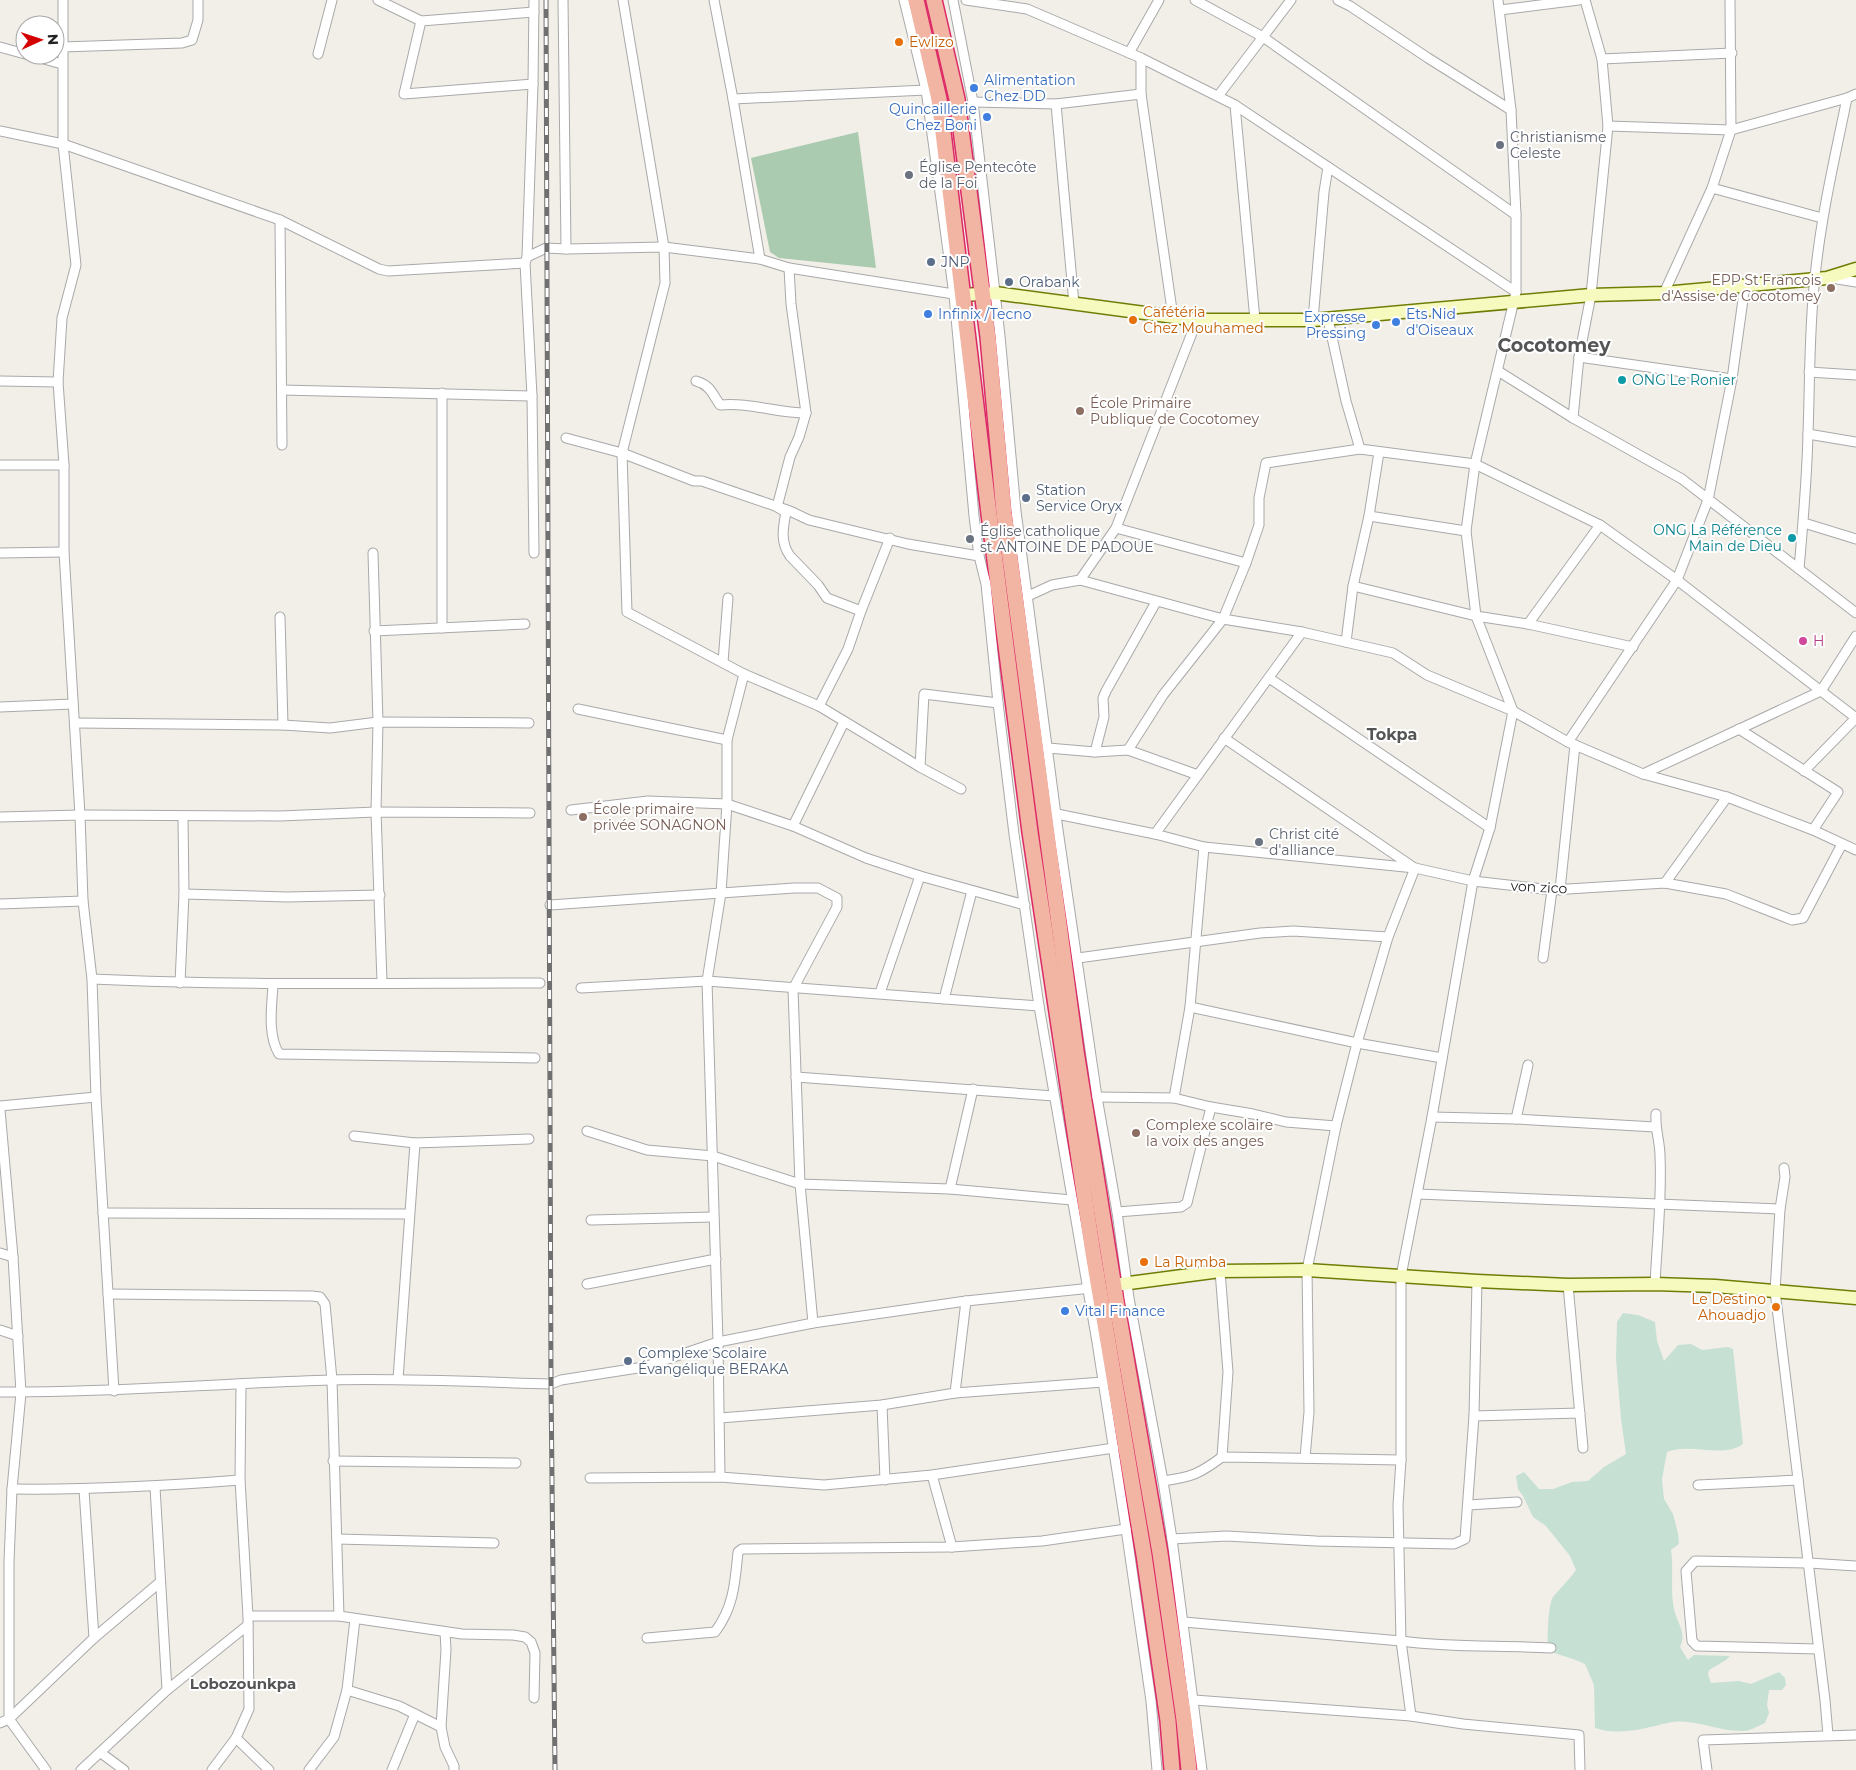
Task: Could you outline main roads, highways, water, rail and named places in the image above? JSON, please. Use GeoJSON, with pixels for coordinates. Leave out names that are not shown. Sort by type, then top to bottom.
{"type":"FeatureCollection","features":[{"type":"Feature","properties":{"kind":"highway"},"geometry":{"type":"LineString","coordinates":[[916,0],[939,99],[958,295],[1030,832],[1062,1053],[1160,1554],[1184,1720],[1189,1770]]}},
{"type":"Feature","properties":{"kind":"highway"},"geometry":{"type":"LineString","coordinates":[[934,0],[957,100],[989,294],[1004,512],[1107,1286],[1168,1721],[1172,1770]]}},
{"type":"Feature","properties":{"kind":"main road"},"geometry":{"type":"LineString","coordinates":[[958,295],[989,294],[1197,320],[1314,320],[1514,297],[1664,293],[1820,278],[1856,269]]}},
{"type":"Feature","properties":{"kind":"main road"},"geometry":{"type":"LineString","coordinates":[[1107,1286],[1220,1271],[1307,1270],[1568,1285],[1655,1284],[1856,1298]]}},
{"type":"Feature","properties":{"kind":"railway"},"geometry":{"type":"LineString","coordinates":[[546,0],[551,1384],[555,1770]]}},
{"type":"Feature","properties":{"kind":"place","name":"Ewlizo"},"geometry":{"type":"Point","coordinates":[899,42]}},
{"type":"Feature","properties":{"kind":"place","name":"Alimentation Chez DD"},"geometry":{"type":"Point","coordinates":[974,88]}},
{"type":"Feature","properties":{"kind":"place","name":"Quincaillerie Chez Boni"},"geometry":{"type":"Point","coordinates":[987,117]}},
{"type":"Feature","properties":{"kind":"place","name":"Christianisme Celeste"},"geometry":{"type":"Point","coordinates":[1500,145]}},
{"type":"Feature","properties":{"kind":"place","name":"Église Pentecôte de la Foi"},"geometry":{"type":"Point","coordinates":[909,175]}},
{"type":"Feature","properties":{"kind":"place","name":"JNP"},"geometry":{"type":"Point","coordinates":[931,262]}},
{"type":"Feature","properties":{"kind":"place","name":"Orabank"},"geometry":{"type":"Point","coordinates":[1009,282]}},
{"type":"Feature","properties":{"kind":"place","name":"EPP St Francois d'Assise de Cocotomey"},"geometry":{"type":"Point","coordinates":[1831,288]}},
{"type":"Feature","properties":{"kind":"place","name":"Infinix /Tecno"},"geometry":{"type":"Point","coordinates":[928,314]}},
{"type":"Feature","properties":{"kind":"place","name":"Cafétéria Chez Mouhamed"},"geometry":{"type":"Point","coordinates":[1133,320]}},
{"type":"Feature","properties":{"kind":"place","name":"Ets Nid d'Oiseaux"},"geometry":{"type":"Point","coordinates":[1396,322]}},
{"type":"Feature","properties":{"kind":"place","name":"Expresse Pressing"},"geometry":{"type":"Point","coordinates":[1376,325]}},
{"type":"Feature","properties":{"kind":"place","name":"ONG Le Ronier"},"geometry":{"type":"Point","coordinates":[1622,380]}},
{"type":"Feature","properties":{"kind":"place","name":"École Primaire Publique de Cocotomey"},"geometry":{"type":"Point","coordinates":[1080,411]}},
{"type":"Feature","properties":{"kind":"place","name":"Station Service Oryx"},"geometry":{"type":"Point","coordinates":[1026,498]}},
{"type":"Feature","properties":{"kind":"place","name":"ONG La Référence Main de Dieu"},"geometry":{"type":"Point","coordinates":[1792,538]}},
{"type":"Feature","properties":{"kind":"place","name":"Église catholique st ANTOINE DE PADOUE"},"geometry":{"type":"Point","coordinates":[970,539]}},
{"type":"Feature","properties":{"kind":"place","name":"H"},"geometry":{"type":"Point","coordinates":[1803,641]}},
{"type":"Feature","properties":{"kind":"place","name":"École primaire privée SONAGNON"},"geometry":{"type":"Point","coordinates":[583,817]}},
{"type":"Feature","properties":{"kind":"place","name":"Christ cité d'alliance"},"geometry":{"type":"Point","coordinates":[1259,842]}},
{"type":"Feature","properties":{"kind":"place","name":"Complexe scolaire la voix des anges"},"geometry":{"type":"Point","coordinates":[1136,1133]}},
{"type":"Feature","properties":{"kind":"place","name":"La Rumba"},"geometry":{"type":"Point","coordinates":[1144,1262]}},
{"type":"Feature","properties":{"kind":"place","name":"Le Destino Ahouadjo"},"geometry":{"type":"Point","coordinates":[1776,1307]}},
{"type":"Feature","properties":{"kind":"place","name":"Vital Finance"},"geometry":{"type":"Point","coordinates":[1065,1311]}},
{"type":"Feature","properties":{"kind":"place","name":"Complexe Scolaire Évangélique BERAKA"},"geometry":{"type":"Point","coordinates":[628,1361]}},
{"type":"Feature","properties":{"kind":"district","name":"Cocotomey"},"geometry":{"type":"Point","coordinates":[1554,345]}},
{"type":"Feature","properties":{"kind":"district","name":"Tokpa"},"geometry":{"type":"Point","coordinates":[1392,734]}},
{"type":"Feature","properties":{"kind":"district","name":"Lobozounkpa"},"geometry":{"type":"Point","coordinates":[243,1683]}}]}
